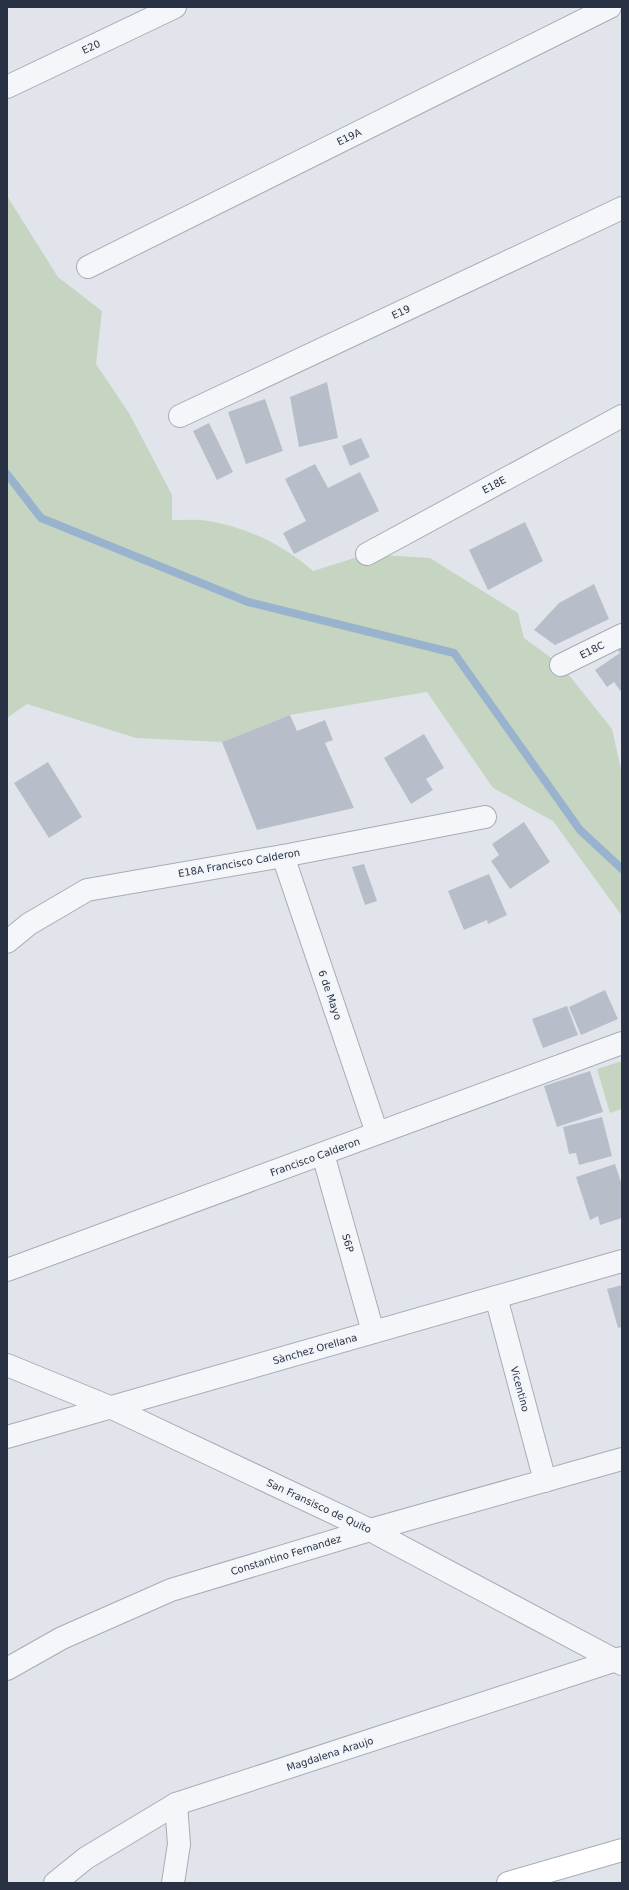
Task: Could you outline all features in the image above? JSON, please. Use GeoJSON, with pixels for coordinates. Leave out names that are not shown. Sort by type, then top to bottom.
{"type":"FeatureCollection","features":[{"type":"Feature","properties":{"kind":"main road"},"geometry":{"type":"LineString","coordinates":[[508,1883],[622,1850]]}},
{"type":"Feature","properties":{"kind":"street","name":"E20"},"geometry":{"type":"LineString","coordinates":[[7,88],[176,7]]}},
{"type":"Feature","properties":{"kind":"street","name":"E19A"},"geometry":{"type":"LineString","coordinates":[[88,267],[610,7]]}},
{"type":"Feature","properties":{"kind":"street","name":"E19"},"geometry":{"type":"LineString","coordinates":[[180,416],[622,208]]}},
{"type":"Feature","properties":{"kind":"street","name":"E18E"},"geometry":{"type":"LineString","coordinates":[[367,554],[622,416]]}},
{"type":"Feature","properties":{"kind":"street","name":"E18C"},"geometry":{"type":"LineString","coordinates":[[561,665],[622,635]]}},
{"type":"Feature","properties":{"kind":"street","name":"E18A Francisco Calderon"},"geometry":{"type":"LineString","coordinates":[[7,942],[29,924],[87,890],[283,856],[485,817]]}},
{"type":"Feature","properties":{"kind":"street","name":"6 de Mayo"},"geometry":{"type":"LineString","coordinates":[[283,856],[377,1133]]}},
{"type":"Feature","properties":{"kind":"street","name":"Francisco Calderon"},"geometry":{"type":"LineString","coordinates":[[7,1270],[622,1043]]}},
{"type":"Feature","properties":{"kind":"street","name":"S6P"},"geometry":{"type":"LineString","coordinates":[[323,1154],[374,1332]]}},
{"type":"Feature","properties":{"kind":"street","name":"Sànchez Orellana"},"geometry":{"type":"LineString","coordinates":[[7,1437],[622,1261]]}},
{"type":"Feature","properties":{"kind":"street","name":"Vicentino"},"geometry":{"type":"LineString","coordinates":[[496,1297],[545,1481]]}},
{"type":"Feature","properties":{"kind":"street","name":"San Fransisco de Quito"},"geometry":{"type":"LineString","coordinates":[[7,1365],[112,1408],[370,1530],[620,1661]]}},
{"type":"Feature","properties":{"kind":"street","name":"Constantino Fernandez"},"geometry":{"type":"LineString","coordinates":[[7,1669],[62,1638],[171,1590],[370,1530],[622,1459]]}},
{"type":"Feature","properties":{"kind":"street","name":"Magdalena Araujo"},"geometry":{"type":"LineString","coordinates":[[55,1883],[86,1858],[176,1804],[620,1661]]}},
{"type":"Feature","properties":{"kind":"street"},"geometry":{"type":"LineString","coordinates":[[173,1883],[179,1844],[176,1804]]}},
{"type":"Feature","properties":{"kind":"green space"},"geometry":{"type":"Polygon","coordinates":[[[7,196],[58,277],[102,311],[96,364],[129,413],[172,495],[172,520],[209,521],[252,533],[290,553],[313,571],[367,554],[430,558],[518,613],[524,638],[561,665],[612,729],[622,774],[622,916],[553,821],[493,788],[427,692],[290,715],[222,742],[136,738],[27,704],[7,718],[7,196]]]}},
{"type":"Feature","properties":{"kind":"green space"},"geometry":{"type":"Polygon","coordinates":[[[622,1061],[622,1109],[610,1113],[597,1069],[622,1061]]]}},
{"type":"Feature","properties":{"kind":"building"},"geometry":{"type":"Polygon","coordinates":[[[327,382],[338,438],[299,447],[290,397],[327,382]]]}},
{"type":"Feature","properties":{"kind":"building"},"geometry":{"type":"Polygon","coordinates":[[[265,399],[283,451],[246,464],[228,412],[265,399]]]}},
{"type":"Feature","properties":{"kind":"building"},"geometry":{"type":"Polygon","coordinates":[[[209,423],[233,472],[217,480],[193,431],[209,423]]]}},
{"type":"Feature","properties":{"kind":"building"},"geometry":{"type":"Polygon","coordinates":[[[361,438],[370,457],[350,466],[342,446],[361,438]]]}},
{"type":"Feature","properties":{"kind":"building"},"geometry":{"type":"Polygon","coordinates":[[[315,464],[328,488],[360,472],[379,511],[294,554],[283,533],[306,521],[285,479],[315,464]]]}},
{"type":"Feature","properties":{"kind":"building"},"geometry":{"type":"Polygon","coordinates":[[[525,522],[543,561],[488,590],[469,550],[525,522]]]}},
{"type":"Feature","properties":{"kind":"building"},"geometry":{"type":"Polygon","coordinates":[[[594,584],[609,619],[555,645],[534,630],[559,603],[594,584]]]}},
{"type":"Feature","properties":{"kind":"building"},"geometry":{"type":"Polygon","coordinates":[[[622,643],[622,693],[614,682],[607,687],[595,670],[620,653],[616,647],[622,643]]]}},
{"type":"Feature","properties":{"kind":"building"},"geometry":{"type":"Polygon","coordinates":[[[290,715],[297,731],[325,720],[333,740],[325,743],[354,808],[257,830],[222,742],[290,715]]]}},
{"type":"Feature","properties":{"kind":"building"},"geometry":{"type":"Polygon","coordinates":[[[424,734],[444,768],[426,779],[433,790],[411,804],[384,758],[424,734]]]}},
{"type":"Feature","properties":{"kind":"building"},"geometry":{"type":"Polygon","coordinates":[[[48,762],[82,817],[49,838],[14,783],[48,762]]]}},
{"type":"Feature","properties":{"kind":"building"},"geometry":{"type":"Polygon","coordinates":[[[524,822],[550,862],[510,889],[491,861],[499,855],[492,844],[524,822]]]}},
{"type":"Feature","properties":{"kind":"building"},"geometry":{"type":"Polygon","coordinates":[[[364,864],[377,901],[365,905],[352,867],[364,864]]]}},
{"type":"Feature","properties":{"kind":"building"},"geometry":{"type":"Polygon","coordinates":[[[489,874],[507,915],[488,924],[487,920],[464,930],[448,891],[489,874]]]}},
{"type":"Feature","properties":{"kind":"building"},"geometry":{"type":"Polygon","coordinates":[[[605,990],[618,1019],[581,1035],[569,1007],[605,990]]]}},
{"type":"Feature","properties":{"kind":"building"},"geometry":{"type":"Polygon","coordinates":[[[567,1006],[578,1035],[543,1048],[532,1019],[567,1006]]]}},
{"type":"Feature","properties":{"kind":"building"},"geometry":{"type":"Polygon","coordinates":[[[590,1071],[603,1112],[557,1127],[544,1086],[590,1071]]]}},
{"type":"Feature","properties":{"kind":"building"},"geometry":{"type":"Polygon","coordinates":[[[602,1117],[612,1156],[579,1165],[576,1153],[569,1154],[563,1127],[602,1117]]]}},
{"type":"Feature","properties":{"kind":"building"},"geometry":{"type":"Polygon","coordinates":[[[615,1164],[622,1185],[622,1218],[600,1225],[598,1216],[590,1220],[576,1177],[615,1164]]]}},
{"type":"Feature","properties":{"kind":"building"},"geometry":{"type":"Polygon","coordinates":[[[622,1285],[622,1327],[618,1328],[607,1289],[622,1285]]]}},
{"type":"Feature","properties":{"kind":"waterway"},"geometry":{"type":"LineString","coordinates":[[7,474],[41,518],[248,602],[454,653],[580,830],[622,869]]}}]}
